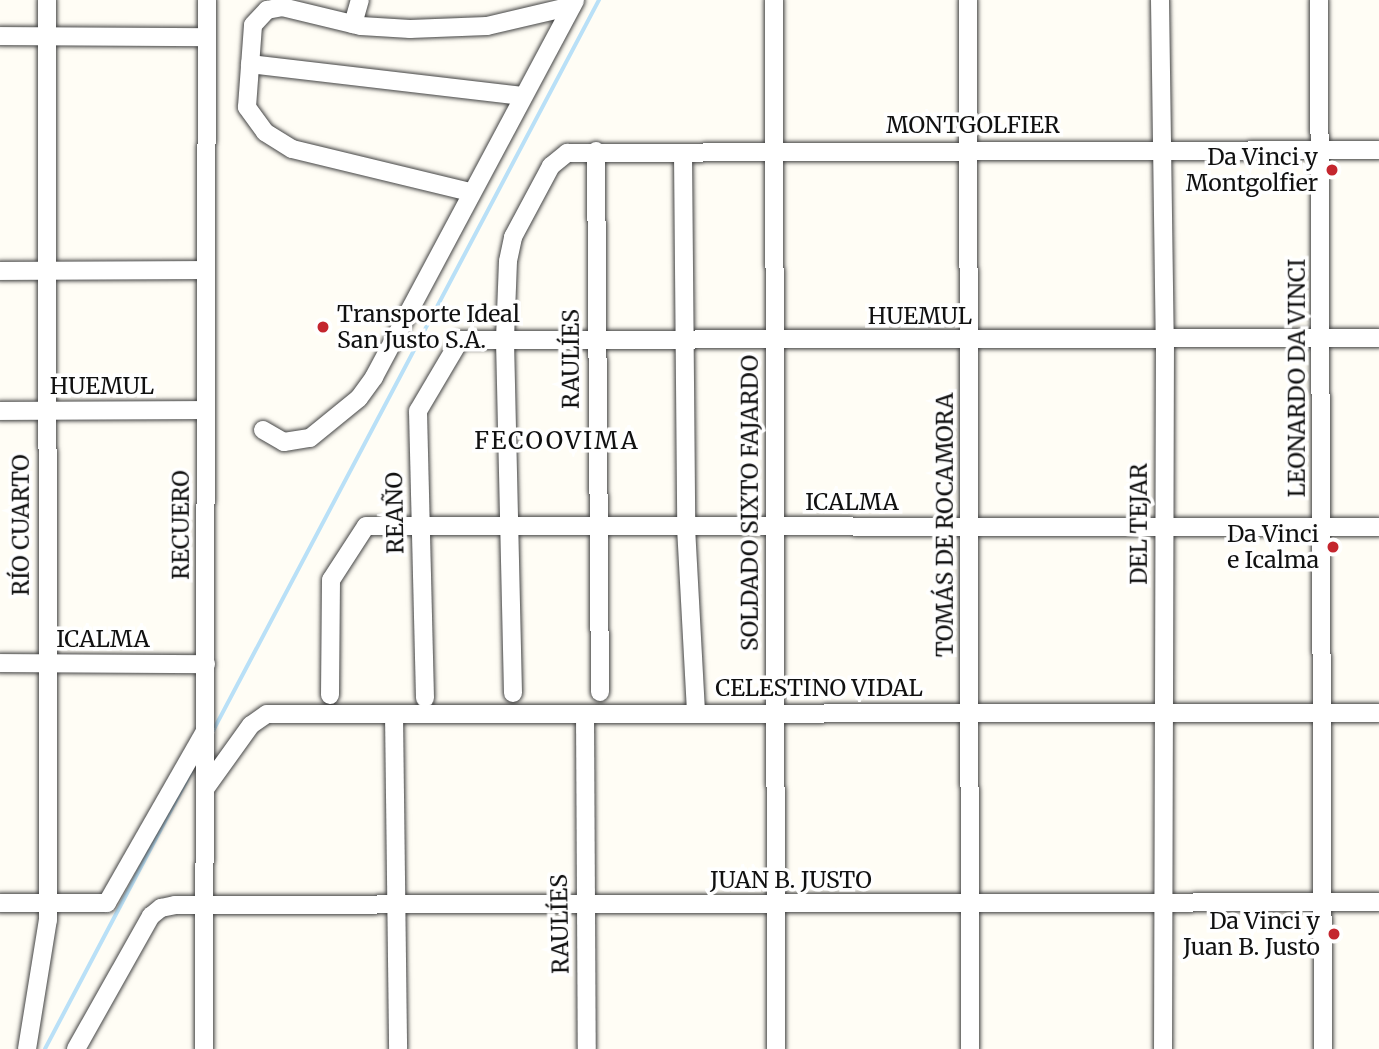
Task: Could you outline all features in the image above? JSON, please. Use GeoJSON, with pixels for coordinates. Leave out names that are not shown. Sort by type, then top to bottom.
{"type":"FeatureCollection","features":[{"type":"Feature","properties":{"kind":"street","name":"RÍO CUARTO"},"geometry":{"type":"LineString","coordinates":[[27,1049],[48,903],[45,411],[47,0]]}},
{"type":"Feature","properties":{"kind":"street","name":"RECUERO"},"geometry":{"type":"LineString","coordinates":[[204,1049],[202,904],[206,664],[207,0]]}},
{"type":"Feature","properties":{"kind":"street"},"geometry":{"type":"LineString","coordinates":[[353,24],[360,0]]}},
{"type":"Feature","properties":{"kind":"street","name":"SOLDADO SIXTO FAJARDO"},"geometry":{"type":"LineString","coordinates":[[774,0],[776,1049]]}},
{"type":"Feature","properties":{"kind":"street","name":"TOMÁS DE ROCAMORA"},"geometry":{"type":"LineString","coordinates":[[968,0],[970,1049]]}},
{"type":"Feature","properties":{"kind":"street","name":"DEL TEJAR"},"geometry":{"type":"LineString","coordinates":[[1160,0],[1165,338],[1163,1049]]}},
{"type":"Feature","properties":{"kind":"street","name":"LEONARDO DA VINCI"},"geometry":{"type":"LineString","coordinates":[[1319,0],[1322,149],[1319,337],[1323,1049]]}},
{"type":"Feature","properties":{"kind":"street"},"geometry":{"type":"LineString","coordinates":[[470,192],[292,149],[252,119],[247,107],[253,25],[267,10],[282,7],[353,24],[410,29],[487,26],[574,3]]}},
{"type":"Feature","properties":{"kind":"street"},"geometry":{"type":"LineString","coordinates":[[263,430],[284,442],[297,443],[310,438],[359,398],[574,3]]}},
{"type":"Feature","properties":{"kind":"street"},"geometry":{"type":"LineString","coordinates":[[0,36],[207,37]]}},
{"type":"Feature","properties":{"kind":"street"},"geometry":{"type":"LineString","coordinates":[[250,64],[522,96]]}},
{"type":"Feature","properties":{"kind":"street","name":"MONTGOLFIER"},"geometry":{"type":"LineString","coordinates":[[505,340],[513,237],[551,166],[567,153],[968,149],[1379,150]]}},
{"type":"Feature","properties":{"kind":"street","name":"RAULÍES"},"geometry":{"type":"LineString","coordinates":[[596,151],[594,339],[600,692]]}},
{"type":"Feature","properties":{"kind":"street"},"geometry":{"type":"LineString","coordinates":[[683,153],[686,527],[696,712]]}},
{"type":"Feature","properties":{"kind":"street"},"geometry":{"type":"LineString","coordinates":[[0,271],[205,270]]}},
{"type":"Feature","properties":{"kind":"street","name":"HUEMUL"},"geometry":{"type":"LineString","coordinates":[[460,340],[967,341],[1379,338]]}},
{"type":"Feature","properties":{"kind":"street","name":"REAÑO"},"geometry":{"type":"LineString","coordinates":[[425,698],[418,411],[453,345],[460,340]]}},
{"type":"Feature","properties":{"kind":"street"},"geometry":{"type":"LineString","coordinates":[[505,340],[513,693]]}},
{"type":"Feature","properties":{"kind":"street","name":"HUEMUL"},"geometry":{"type":"LineString","coordinates":[[0,411],[205,410]]}},
{"type":"Feature","properties":{"kind":"street","name":"ICALMA"},"geometry":{"type":"LineString","coordinates":[[330,695],[331,580],[366,526],[1379,527]]}},
{"type":"Feature","properties":{"kind":"street","name":"ICALMA"},"geometry":{"type":"LineString","coordinates":[[0,663],[206,664]]}},
{"type":"Feature","properties":{"kind":"street","name":"CELESTINO VIDAL"},"geometry":{"type":"LineString","coordinates":[[205,789],[258,717],[696,712],[1379,713]]}},
{"type":"Feature","properties":{"kind":"street"},"geometry":{"type":"LineString","coordinates":[[394,714],[398,1049]]}},
{"type":"Feature","properties":{"kind":"street","name":"RAULÍES"},"geometry":{"type":"LineString","coordinates":[[585,715],[584,904],[587,1049]]}},
{"type":"Feature","properties":{"kind":"street"},"geometry":{"type":"LineString","coordinates":[[0,903],[102,904],[110,900],[205,731]]}},
{"type":"Feature","properties":{"kind":"street","name":"JUAN B. JUSTO"},"geometry":{"type":"LineString","coordinates":[[76,1049],[151,916],[161,908],[202,904],[1163,905],[1379,902]]}},
{"type":"Feature","properties":{"kind":"waterway"},"geometry":{"type":"LineString","coordinates":[[213,731],[599,0]]}},
{"type":"Feature","properties":{"kind":"waterway"},"geometry":{"type":"LineString","coordinates":[[45,1049],[191,772]]}},
{"type":"Feature","properties":{"kind":"place","name":"Da Vinci y Montgolfier"},"geometry":{"type":"Point","coordinates":[1332,170]}},
{"type":"Feature","properties":{"kind":"place","name":"Transporte Ideal San Justo S.A."},"geometry":{"type":"Point","coordinates":[323,327]}},
{"type":"Feature","properties":{"kind":"place","name":"Da Vinci e Icalma"},"geometry":{"type":"Point","coordinates":[1333,547]}},
{"type":"Feature","properties":{"kind":"place","name":"Da Vinci y Juan B. Justo"},"geometry":{"type":"Point","coordinates":[1334,934]}},
{"type":"Feature","properties":{"kind":"district","name":"FECOOVIMA"},"geometry":{"type":"Point","coordinates":[557,441]}}]}
